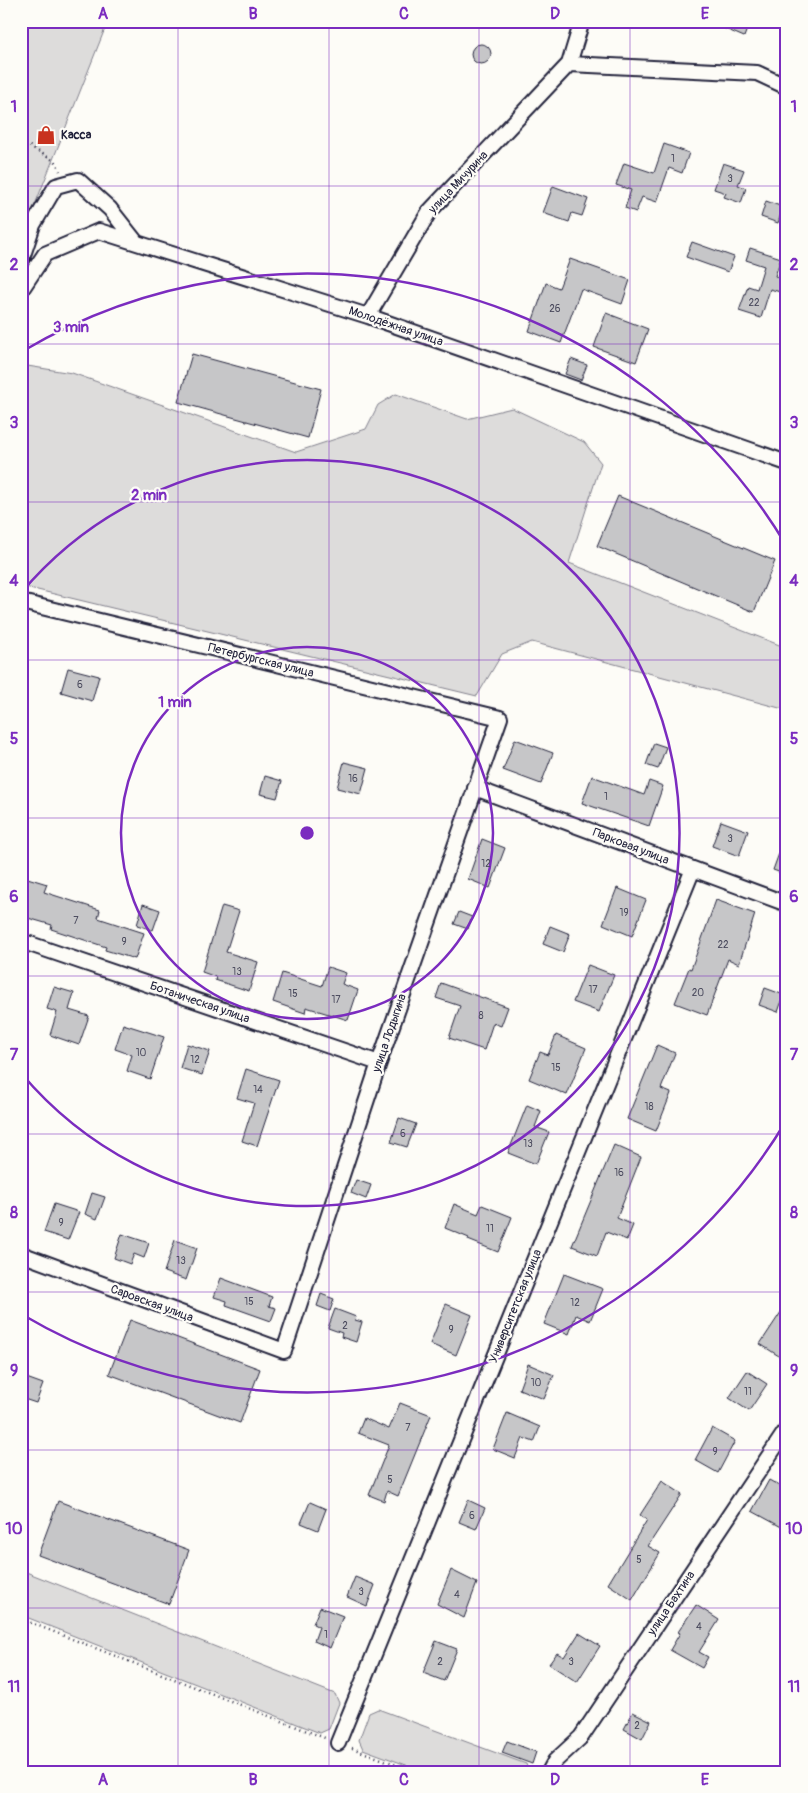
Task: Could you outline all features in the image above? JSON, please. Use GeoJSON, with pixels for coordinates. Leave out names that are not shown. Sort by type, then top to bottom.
{"type":"FeatureCollection","features":[{"type":"Feature","properties":{"kind":"street","name":"улица Мичурина"},"geometry":{"type":"LineString","coordinates":[[368,316],[429,212],[569,64],[582,21]]}},
{"type":"Feature","properties":{"kind":"street"},"geometry":{"type":"LineString","coordinates":[[569,64],[757,73],[787,87]]}},
{"type":"Feature","properties":{"kind":"street"},"geometry":{"type":"LineString","coordinates":[[21,260],[33,225],[56,186],[78,180],[110,209],[136,242]]}},
{"type":"Feature","properties":{"kind":"street","name":"Молодёжная улица"},"geometry":{"type":"LineString","coordinates":[[23,287],[45,254],[99,231],[368,316],[787,463]]}},
{"type":"Feature","properties":{"kind":"street"},"geometry":{"type":"LineString","coordinates":[[21,266],[23,287]]}},
{"type":"Feature","properties":{"kind":"street","name":"Петербургская улица"},"geometry":{"type":"LineString","coordinates":[[21,602],[500,718]]}},
{"type":"Feature","properties":{"kind":"street","name":"улица Лодыгина"},"geometry":{"type":"LineString","coordinates":[[284,1351],[378,1063],[500,718]]}},
{"type":"Feature","properties":{"kind":"street","name":"Парковая улица"},"geometry":{"type":"LineString","coordinates":[[476,788],[787,904]]}},
{"type":"Feature","properties":{"kind":"street","name":"Университетская улица"},"geometry":{"type":"LineString","coordinates":[[338,1743],[693,869]]}},
{"type":"Feature","properties":{"kind":"street","name":"Ботаническая улица"},"geometry":{"type":"LineString","coordinates":[[21,940],[378,1063]]}},
{"type":"Feature","properties":{"kind":"street","name":"Саровская улица"},"geometry":{"type":"LineString","coordinates":[[21,1254],[284,1351]]}},
{"type":"Feature","properties":{"kind":"street","name":"улица Бахтина"},"geometry":{"type":"LineString","coordinates":[[549,1772],[554,1761],[581,1737],[787,1429]]}},
{"type":"Feature","properties":{"kind":"path"},"geometry":{"type":"LineString","coordinates":[[21,141],[56,162],[66,184]]}},
{"type":"Feature","properties":{"kind":"path"},"geometry":{"type":"LineString","coordinates":[[21,1619],[416,1772]]}},
{"type":"Feature","properties":{"kind":"shaded area"},"geometry":{"type":"Polygon","coordinates":[[[21,21],[108,21],[21,240],[21,21]]]}},
{"type":"Feature","properties":{"kind":"shaded area"},"geometry":{"type":"Polygon","coordinates":[[[21,365],[72,373],[296,452],[366,429],[378,405],[396,394],[467,419],[512,408],[584,442],[601,463],[569,563],[787,648],[787,710],[532,642],[502,654],[477,696],[21,586],[21,365]]]}},
{"type":"Feature","properties":{"kind":"shaded area"},"geometry":{"type":"Polygon","coordinates":[[[21,1570],[335,1694],[339,1703],[329,1729],[320,1733],[21,1615],[21,1570]]]}},
{"type":"Feature","properties":{"kind":"shaded area"},"geometry":{"type":"Polygon","coordinates":[[[378,1709],[526,1764],[529,1772],[425,1772],[363,1749],[359,1740],[369,1713],[378,1709]]]}},
{"type":"Feature","properties":{"kind":"building"},"geometry":{"type":"Polygon","coordinates":[[[707,21],[750,21],[744,37],[707,21]]]}},
{"type":"Feature","properties":{"kind":"building"},"geometry":{"type":"Polygon","coordinates":[[[481,44],[488,47],[491,54],[488,61],[481,64],[474,61],[471,54],[474,47],[481,44]]]}},
{"type":"Feature","properties":{"kind":"building"},"geometry":{"type":"Polygon","coordinates":[[[664,144],[689,153],[682,173],[669,168],[657,202],[642,197],[636,212],[625,208],[631,190],[616,185],[624,163],[654,173],[664,144]]]}},
{"type":"Feature","properties":{"kind":"building"},"geometry":{"type":"Polygon","coordinates":[[[723,163],[744,170],[738,185],[746,188],[741,203],[724,197],[726,193],[714,189],[723,163]]]}},
{"type":"Feature","properties":{"kind":"building"},"geometry":{"type":"Polygon","coordinates":[[[553,186],[588,199],[582,216],[572,213],[569,222],[543,213],[553,186]]]}},
{"type":"Feature","properties":{"kind":"building"},"geometry":{"type":"Polygon","coordinates":[[[766,201],[783,207],[778,223],[761,217],[766,201]]]}},
{"type":"Feature","properties":{"kind":"building"},"geometry":{"type":"Polygon","coordinates":[[[692,242],[734,257],[728,272],[686,257],[692,242]]]}},
{"type":"Feature","properties":{"kind":"building"},"geometry":{"type":"Polygon","coordinates":[[[750,248],[781,258],[775,276],[787,282],[787,294],[770,289],[761,318],[739,311],[748,286],[757,289],[764,266],[746,260],[750,248]]]}},
{"type":"Feature","properties":{"kind":"building"},"geometry":{"type":"Polygon","coordinates":[[[570,259],[630,280],[622,304],[581,289],[561,343],[529,331],[546,283],[559,288],[570,259]]]}},
{"type":"Feature","properties":{"kind":"building"},"geometry":{"type":"Polygon","coordinates":[[[606,313],[648,329],[636,362],[594,347],[606,313]]]}},
{"type":"Feature","properties":{"kind":"building"},"geometry":{"type":"Polygon","coordinates":[[[192,354],[321,389],[308,438],[178,402],[192,354]]]}},
{"type":"Feature","properties":{"kind":"building"},"geometry":{"type":"Polygon","coordinates":[[[571,359],[587,365],[581,380],[565,374],[571,359]]]}},
{"type":"Feature","properties":{"kind":"building"},"geometry":{"type":"Polygon","coordinates":[[[618,496],[775,561],[754,612],[597,546],[618,496]]]}},
{"type":"Feature","properties":{"kind":"building"},"geometry":{"type":"Polygon","coordinates":[[[68,668],[99,676],[92,701],[61,692],[68,668]]]}},
{"type":"Feature","properties":{"kind":"building"},"geometry":{"type":"Polygon","coordinates":[[[515,739],[553,753],[541,784],[503,770],[515,739]]]}},
{"type":"Feature","properties":{"kind":"building"},"geometry":{"type":"Polygon","coordinates":[[[654,743],[666,747],[658,769],[646,765],[654,743]]]}},
{"type":"Feature","properties":{"kind":"building"},"geometry":{"type":"Polygon","coordinates":[[[344,762],[368,768],[361,794],[337,788],[344,762]]]}},
{"type":"Feature","properties":{"kind":"building"},"geometry":{"type":"Polygon","coordinates":[[[265,776],[282,781],[277,798],[260,794],[265,776]]]}},
{"type":"Feature","properties":{"kind":"building"},"geometry":{"type":"Polygon","coordinates":[[[592,776],[644,795],[649,781],[663,786],[649,826],[582,803],[592,776]]]}},
{"type":"Feature","properties":{"kind":"building"},"geometry":{"type":"Polygon","coordinates":[[[721,821],[748,831],[739,856],[712,846],[721,821]]]}},
{"type":"Feature","properties":{"kind":"building"},"geometry":{"type":"Polygon","coordinates":[[[785,837],[787,837],[787,875],[773,870],[785,837]]]}},
{"type":"Feature","properties":{"kind":"building"},"geometry":{"type":"Polygon","coordinates":[[[482,839],[505,848],[490,888],[468,879],[482,839]]]}},
{"type":"Feature","properties":{"kind":"building"},"geometry":{"type":"Polygon","coordinates":[[[21,876],[47,884],[44,892],[100,910],[98,918],[144,933],[135,959],[105,950],[106,947],[51,929],[52,925],[21,916],[21,876]]]}},
{"type":"Feature","properties":{"kind":"building"},"geometry":{"type":"Polygon","coordinates":[[[617,888],[646,900],[632,936],[603,924],[617,888]]]}},
{"type":"Feature","properties":{"kind":"building"},"geometry":{"type":"Polygon","coordinates":[[[716,900],[755,914],[739,964],[728,959],[707,1015],[675,1003],[689,968],[691,969],[716,900]]]}},
{"type":"Feature","properties":{"kind":"building"},"geometry":{"type":"Polygon","coordinates":[[[143,904],[160,910],[153,930],[137,925],[143,904]]]}},
{"type":"Feature","properties":{"kind":"building"},"geometry":{"type":"Polygon","coordinates":[[[222,906],[239,911],[226,952],[258,962],[249,991],[215,980],[216,977],[202,972],[222,906]]]}},
{"type":"Feature","properties":{"kind":"building"},"geometry":{"type":"Polygon","coordinates":[[[459,912],[472,917],[468,929],[454,924],[459,912]]]}},
{"type":"Feature","properties":{"kind":"building"},"geometry":{"type":"Polygon","coordinates":[[[550,926],[570,934],[563,952],[543,944],[550,926]]]}},
{"type":"Feature","properties":{"kind":"building"},"geometry":{"type":"Polygon","coordinates":[[[588,965],[614,975],[599,1012],[573,1002],[588,965]]]}},
{"type":"Feature","properties":{"kind":"building"},"geometry":{"type":"Polygon","coordinates":[[[328,967],[346,973],[342,984],[358,990],[348,1020],[306,1007],[305,1013],[273,1002],[282,973],[322,986],[328,967]]]}},
{"type":"Feature","properties":{"kind":"building"},"geometry":{"type":"Polygon","coordinates":[[[441,983],[508,1007],[501,1026],[493,1023],[484,1050],[449,1038],[460,1006],[436,998],[441,983]]]}},
{"type":"Feature","properties":{"kind":"building"},"geometry":{"type":"Polygon","coordinates":[[[54,987],[74,993],[69,1010],[89,1016],[79,1045],[50,1035],[57,1012],[47,1009],[54,987]]]}},
{"type":"Feature","properties":{"kind":"building"},"geometry":{"type":"Polygon","coordinates":[[[765,988],[784,995],[778,1012],[759,1005],[765,988]]]}},
{"type":"Feature","properties":{"kind":"building"},"geometry":{"type":"Polygon","coordinates":[[[123,1024],[164,1037],[150,1079],[127,1071],[132,1055],[115,1049],[123,1024]]]}},
{"type":"Feature","properties":{"kind":"building"},"geometry":{"type":"Polygon","coordinates":[[[556,1035],[586,1048],[567,1095],[529,1079],[540,1052],[548,1055],[556,1035]]]}},
{"type":"Feature","properties":{"kind":"building"},"geometry":{"type":"Polygon","coordinates":[[[187,1044],[210,1051],[202,1075],[180,1068],[187,1044]]]}},
{"type":"Feature","properties":{"kind":"building"},"geometry":{"type":"Polygon","coordinates":[[[657,1045],[675,1053],[661,1089],[671,1093],[656,1131],[627,1119],[657,1045]]]}},
{"type":"Feature","properties":{"kind":"building"},"geometry":{"type":"Polygon","coordinates":[[[246,1069],[279,1080],[257,1146],[242,1141],[254,1103],[237,1098],[246,1069]]]}},
{"type":"Feature","properties":{"kind":"building"},"geometry":{"type":"Polygon","coordinates":[[[527,1105],[541,1111],[535,1127],[549,1132],[536,1164],[508,1153],[527,1105]]]}},
{"type":"Feature","properties":{"kind":"building"},"geometry":{"type":"Polygon","coordinates":[[[399,1118],[416,1124],[407,1147],[391,1142],[399,1118]]]}},
{"type":"Feature","properties":{"kind":"building"},"geometry":{"type":"Polygon","coordinates":[[[614,1145],[641,1157],[617,1218],[633,1225],[627,1240],[606,1232],[597,1256],[572,1246],[614,1145]]]}},
{"type":"Feature","properties":{"kind":"building"},"geometry":{"type":"Polygon","coordinates":[[[356,1180],[371,1185],[366,1199],[351,1193],[356,1180]]]}},
{"type":"Feature","properties":{"kind":"building"},"geometry":{"type":"Polygon","coordinates":[[[92,1193],[105,1197],[97,1219],[85,1214],[92,1193]]]}},
{"type":"Feature","properties":{"kind":"building"},"geometry":{"type":"Polygon","coordinates":[[[54,1204],[79,1212],[68,1240],[44,1232],[54,1204]]]}},
{"type":"Feature","properties":{"kind":"building"},"geometry":{"type":"Polygon","coordinates":[[[454,1204],[478,1214],[482,1205],[512,1217],[498,1252],[445,1228],[454,1204]]]}},
{"type":"Feature","properties":{"kind":"building"},"geometry":{"type":"Polygon","coordinates":[[[122,1234],[149,1243],[144,1258],[134,1254],[130,1264],[114,1258],[122,1234]]]}},
{"type":"Feature","properties":{"kind":"building"},"geometry":{"type":"Polygon","coordinates":[[[175,1240],[197,1248],[186,1280],[164,1272],[175,1240]]]}},
{"type":"Feature","properties":{"kind":"building"},"geometry":{"type":"Polygon","coordinates":[[[564,1274],[603,1289],[590,1321],[576,1315],[569,1334],[544,1324],[564,1274]]]}},
{"type":"Feature","properties":{"kind":"building"},"geometry":{"type":"Polygon","coordinates":[[[221,1278],[272,1297],[269,1306],[276,1308],[271,1321],[226,1305],[227,1301],[214,1297],[221,1278]]]}},
{"type":"Feature","properties":{"kind":"building"},"geometry":{"type":"Polygon","coordinates":[[[321,1294],[334,1299],[330,1311],[317,1306],[321,1294]]]}},
{"type":"Feature","properties":{"kind":"building"},"geometry":{"type":"Polygon","coordinates":[[[787,1303],[787,1351],[782,1358],[760,1344],[787,1303]]]}},
{"type":"Feature","properties":{"kind":"building"},"geometry":{"type":"Polygon","coordinates":[[[446,1304],[472,1315],[456,1355],[430,1344],[446,1304]]]}},
{"type":"Feature","properties":{"kind":"building"},"geometry":{"type":"Polygon","coordinates":[[[335,1309],[356,1317],[355,1320],[362,1322],[356,1342],[341,1337],[342,1333],[328,1328],[335,1309]]]}},
{"type":"Feature","properties":{"kind":"building"},"geometry":{"type":"Polygon","coordinates":[[[130,1320],[260,1369],[240,1423],[109,1374],[130,1320]]]}},
{"type":"Feature","properties":{"kind":"building"},"geometry":{"type":"Polygon","coordinates":[[[528,1364],[554,1375],[544,1399],[519,1389],[528,1364]]]}},
{"type":"Feature","properties":{"kind":"building"},"geometry":{"type":"Polygon","coordinates":[[[747,1371],[767,1384],[749,1411],[729,1398],[747,1371]]]}},
{"type":"Feature","properties":{"kind":"building"},"geometry":{"type":"Polygon","coordinates":[[[21,1376],[43,1384],[36,1403],[21,1398],[21,1376]]]}},
{"type":"Feature","properties":{"kind":"building"},"geometry":{"type":"Polygon","coordinates":[[[400,1403],[431,1415],[398,1496],[387,1491],[384,1501],[369,1495],[389,1445],[358,1433],[364,1418],[389,1429],[400,1403]]]}},
{"type":"Feature","properties":{"kind":"building"},"geometry":{"type":"Polygon","coordinates":[[[507,1413],[540,1427],[534,1442],[523,1438],[515,1458],[493,1449],[507,1413]]]}},
{"type":"Feature","properties":{"kind":"building"},"geometry":{"type":"Polygon","coordinates":[[[712,1428],[735,1441],[718,1473],[695,1460],[712,1428]]]}},
{"type":"Feature","properties":{"kind":"building"},"geometry":{"type":"Polygon","coordinates":[[[769,1480],[787,1490],[787,1530],[752,1511],[769,1480]]]}},
{"type":"Feature","properties":{"kind":"building"},"geometry":{"type":"Polygon","coordinates":[[[662,1481],[682,1494],[648,1546],[660,1553],[632,1600],[608,1584],[647,1520],[640,1515],[662,1481]]]}},
{"type":"Feature","properties":{"kind":"building"},"geometry":{"type":"Polygon","coordinates":[[[468,1500],[485,1508],[476,1529],[459,1522],[468,1500]]]}},
{"type":"Feature","properties":{"kind":"building"},"geometry":{"type":"Polygon","coordinates":[[[58,1501],[189,1550],[169,1604],[38,1555],[58,1501]]]}},
{"type":"Feature","properties":{"kind":"building"},"geometry":{"type":"Polygon","coordinates":[[[310,1502],[326,1509],[318,1530],[301,1523],[310,1502]]]}},
{"type":"Feature","properties":{"kind":"building"},"geometry":{"type":"Polygon","coordinates":[[[451,1570],[477,1583],[464,1618],[437,1604],[451,1570]]]}},
{"type":"Feature","properties":{"kind":"building"},"geometry":{"type":"Polygon","coordinates":[[[355,1577],[375,1585],[367,1606],[347,1597],[355,1577]]]}},
{"type":"Feature","properties":{"kind":"building"},"geometry":{"type":"Polygon","coordinates":[[[696,1605],[719,1620],[699,1652],[708,1657],[702,1668],[670,1650],[680,1633],[678,1632],[696,1605]]]}},
{"type":"Feature","properties":{"kind":"building"},"geometry":{"type":"Polygon","coordinates":[[[320,1607],[343,1616],[330,1648],[314,1641],[319,1627],[313,1624],[320,1607]]]}},
{"type":"Feature","properties":{"kind":"building"},"geometry":{"type":"Polygon","coordinates":[[[579,1633],[600,1646],[577,1682],[549,1664],[557,1653],[564,1657],[579,1633]]]}},
{"type":"Feature","properties":{"kind":"building"},"geometry":{"type":"Polygon","coordinates":[[[436,1641],[457,1649],[444,1681],[423,1673],[436,1641]]]}},
{"type":"Feature","properties":{"kind":"building"},"geometry":{"type":"Polygon","coordinates":[[[633,1712],[651,1721],[642,1739],[624,1729],[633,1712]]]}},
{"type":"Feature","properties":{"kind":"building"},"geometry":{"type":"Polygon","coordinates":[[[507,1741],[536,1752],[532,1764],[502,1753],[507,1741]]]}},
{"type":"Feature","properties":{"kind":"place","name":"Касса"},"geometry":{"type":"Point","coordinates":[46,135]}}]}
